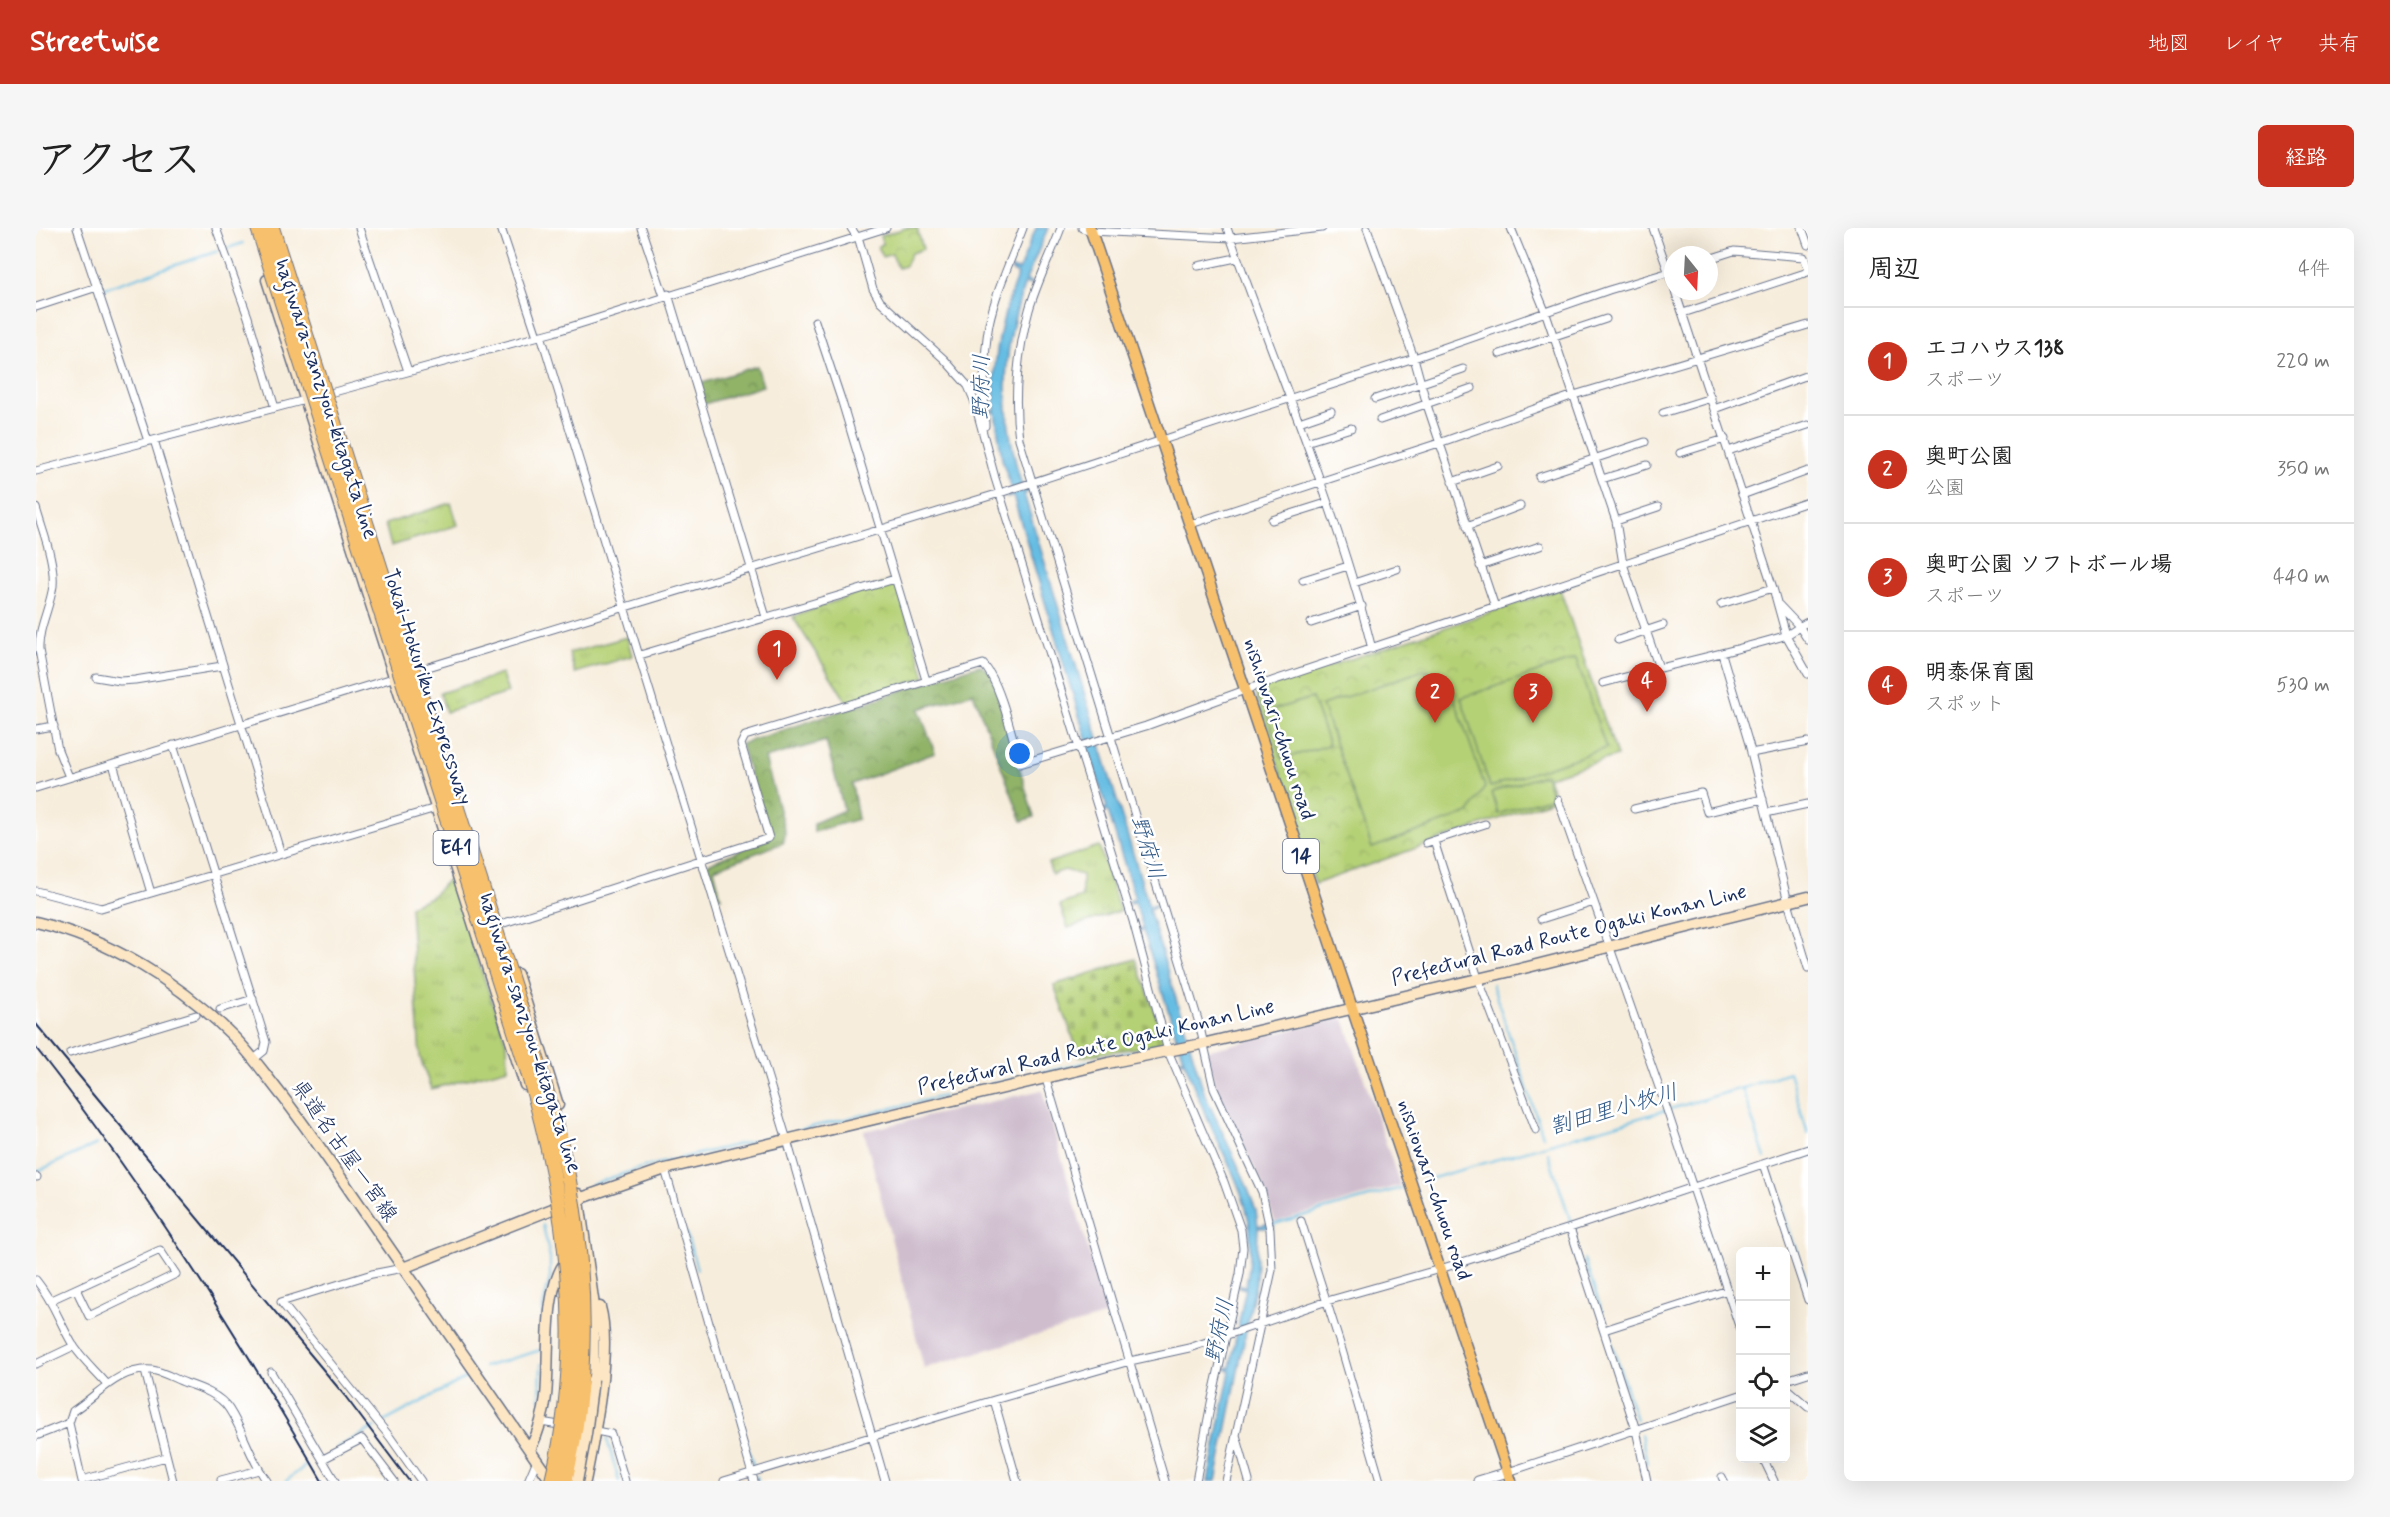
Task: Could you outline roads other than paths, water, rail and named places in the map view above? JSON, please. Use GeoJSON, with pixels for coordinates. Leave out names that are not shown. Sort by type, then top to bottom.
{"type":"FeatureCollection","features":[{"type":"Feature","properties":{"kind":"highway","name":"Tokai-Hokuriku Expressway"},"geometry":{"type":"LineString","coordinates":[[258,228],[527,1069],[547,1140],[563,1222],[569,1305],[566,1400],[552,1481]]}},
{"type":"Feature","properties":{"kind":"highway","name":"Tokai-Hokuriku Expressway"},"geometry":{"type":"LineString","coordinates":[[272,228],[539,1065],[569,1178],[580,1257],[583,1327],[578,1401],[565,1481]]}},
{"type":"Feature","properties":{"kind":"main road","name":"hagiwara-sanzyou-kitagata line"},"geometry":{"type":"LineString","coordinates":[[251,228],[548,1162],[554,1178],[574,1200]]}},
{"type":"Feature","properties":{"kind":"main road","name":"hagiwara-sanzyou-kitagata line"},"geometry":{"type":"LineString","coordinates":[[279,228],[550,1078],[574,1200],[585,1228],[595,1321],[586,1434],[577,1481]]}},
{"type":"Feature","properties":{"kind":"main road","name":"nishiowari-chuou road"},"geometry":{"type":"LineString","coordinates":[[1088,229],[1163,441],[1351,1008],[1510,1476]]}},
{"type":"Feature","properties":{"kind":"main road","name":"Prefectural Road Route Ogaki Konan Line"},"geometry":{"type":"LineString","coordinates":[[403,1268],[574,1200],[665,1169],[854,1122],[1108,1063],[1202,1044],[1610,948],[1808,897]]}},
{"type":"Feature","properties":{"kind":"main road","name":"県道名古屋一宮線"},"geometry":{"type":"LineString","coordinates":[[36,922],[60,928],[93,941],[167,981],[199,1005],[254,1059],[303,1124],[552,1481]]}},
{"type":"Feature","properties":{"kind":"main road"},"geometry":{"type":"LineString","coordinates":[[530,1450],[541,1422],[547,1392],[552,1298],[564,1263],[587,1244]]}},
{"type":"Feature","properties":{"kind":"main road"},"geometry":{"type":"LineString","coordinates":[[585,1481],[595,1431],[603,1326],[592,1284]]}},
{"type":"Feature","properties":{"kind":"street"},"geometry":{"type":"LineString","coordinates":[[77,228],[151,440],[281,854]]}},
{"type":"Feature","properties":{"kind":"street"},"geometry":{"type":"LineString","coordinates":[[216,228],[248,317],[275,408]]}},
{"type":"Feature","properties":{"kind":"street"},"geometry":{"type":"LineString","coordinates":[[359,228],[408,371]]}},
{"type":"Feature","properties":{"kind":"street"},"geometry":{"type":"LineString","coordinates":[[501,228],[539,336],[640,655],[786,1140],[885,1481]]}},
{"type":"Feature","properties":{"kind":"street"},"geometry":{"type":"LineString","coordinates":[[641,228],[666,295],[766,617]]}},
{"type":"Feature","properties":{"kind":"street"},"geometry":{"type":"LineString","coordinates":[[852,228],[873,289],[880,300],[944,359],[968,386],[974,400],[1000,493],[1132,921],[1168,1051],[1224,1182],[1241,1230],[1242,1264],[1196,1481]]}},
{"type":"Feature","properties":{"kind":"street"},"geometry":{"type":"LineString","coordinates":[[36,471],[539,336],[886,228]]}},
{"type":"Feature","properties":{"kind":"street"},"geometry":{"type":"LineString","coordinates":[[985,441],[984,382],[989,325],[995,300],[1023,228]]}},
{"type":"Feature","properties":{"kind":"street"},"geometry":{"type":"LineString","coordinates":[[1061,228],[1029,308],[1019,360],[1017,423],[1032,483],[1051,536],[1198,1023],[1214,1089],[1262,1192],[1269,1226],[1272,1270],[1226,1481]]}},
{"type":"Feature","properties":{"kind":"street"},"geometry":{"type":"LineString","coordinates":[[1227,228],[1236,258],[1306,442],[1362,606],[1372,649]]}},
{"type":"Feature","properties":{"kind":"street"},"geometry":{"type":"LineString","coordinates":[[1088,229],[1231,237],[1322,228]]}},
{"type":"Feature","properties":{"kind":"street"},"geometry":{"type":"LineString","coordinates":[[1367,228],[1413,358],[1495,607]]}},
{"type":"Feature","properties":{"kind":"street"},"geometry":{"type":"LineString","coordinates":[[1511,228],[1545,311],[1574,395],[1616,521],[1623,564],[1659,668]]}},
{"type":"Feature","properties":{"kind":"street"},"geometry":{"type":"LineString","coordinates":[[1653,228],[1664,255]]}},
{"type":"Feature","properties":{"kind":"street"},"geometry":{"type":"LineString","coordinates":[[1802,228],[1808,245]]}},
{"type":"Feature","properties":{"kind":"street"},"geometry":{"type":"LineString","coordinates":[[1683,313],[1808,270],[1806,256],[1734,250],[1718,256]]}},
{"type":"Feature","properties":{"kind":"street"},"geometry":{"type":"LineString","coordinates":[[1198,266],[1236,258]]}},
{"type":"Feature","properties":{"kind":"street"},"geometry":{"type":"LineString","coordinates":[[36,788],[624,606],[1032,483],[1413,358],[1545,311],[1664,274]]}},
{"type":"Feature","properties":{"kind":"street"},"geometry":{"type":"LineString","coordinates":[[36,307],[97,287]]}},
{"type":"Feature","properties":{"kind":"street"},"geometry":{"type":"LineString","coordinates":[[1678,300],[1773,588],[1786,635],[1808,674]]}},
{"type":"Feature","properties":{"kind":"street"},"geometry":{"type":"LineString","coordinates":[[1500,354],[1606,319]]}},
{"type":"Feature","properties":{"kind":"street"},"geometry":{"type":"LineString","coordinates":[[815,321],[926,680]]}},
{"type":"Feature","properties":{"kind":"street"},"geometry":{"type":"LineString","coordinates":[[1191,524],[1574,395],[1808,325]]}},
{"type":"Feature","properties":{"kind":"street"},"geometry":{"type":"LineString","coordinates":[[1375,399],[1463,369]]}},
{"type":"Feature","properties":{"kind":"street"},"geometry":{"type":"LineString","coordinates":[[1714,409],[1808,375]]}},
{"type":"Feature","properties":{"kind":"street"},"geometry":{"type":"LineString","coordinates":[[1380,420],[1472,388]]}},
{"type":"Feature","properties":{"kind":"street"},"geometry":{"type":"LineString","coordinates":[[1664,413],[1711,398]]}},
{"type":"Feature","properties":{"kind":"street"},"geometry":{"type":"LineString","coordinates":[[1299,422],[1331,411]]}},
{"type":"Feature","properties":{"kind":"street"},"geometry":{"type":"LineString","coordinates":[[1728,451],[1808,425]]}},
{"type":"Feature","properties":{"kind":"street"},"geometry":{"type":"LineString","coordinates":[[1306,442],[1351,428]]}},
{"type":"Feature","properties":{"kind":"street"},"geometry":{"type":"LineString","coordinates":[[1680,453],[1725,439]]}},
{"type":"Feature","properties":{"kind":"street"},"geometry":{"type":"LineString","coordinates":[[1539,477],[1645,442]]}},
{"type":"Feature","properties":{"kind":"street"},"geometry":{"type":"LineString","coordinates":[[1602,479],[1647,465]]}},
{"type":"Feature","properties":{"kind":"street"},"geometry":{"type":"LineString","coordinates":[[1452,482],[1498,466]]}},
{"type":"Feature","properties":{"kind":"street"},"geometry":{"type":"LineString","coordinates":[[1742,495],[1808,471]]}},
{"type":"Feature","properties":{"kind":"street"},"geometry":{"type":"LineString","coordinates":[[501,924],[769,838],[741,744],[744,736],[982,664],[991,672],[1020,764],[1078,748],[1808,502]]}},
{"type":"Feature","properties":{"kind":"street"},"geometry":{"type":"LineString","coordinates":[[1272,520],[1326,503]]}},
{"type":"Feature","properties":{"kind":"street"},"geometry":{"type":"LineString","coordinates":[[1467,525],[1520,506]]}},
{"type":"Feature","properties":{"kind":"street"},"geometry":{"type":"LineString","coordinates":[[1616,521],[1658,507]]}},
{"type":"Feature","properties":{"kind":"street"},"geometry":{"type":"LineString","coordinates":[[36,508],[52,564],[53,578],[39,640],[58,750],[69,777]]}},
{"type":"Feature","properties":{"kind":"street"},"geometry":{"type":"LineString","coordinates":[[1480,566],[1540,546]]}},
{"type":"Feature","properties":{"kind":"street"},"geometry":{"type":"LineString","coordinates":[[1303,580],[1348,566]]}},
{"type":"Feature","properties":{"kind":"street"},"geometry":{"type":"LineString","coordinates":[[1354,583],[1397,569]]}},
{"type":"Feature","properties":{"kind":"street"},"geometry":{"type":"LineString","coordinates":[[640,655],[895,579]]}},
{"type":"Feature","properties":{"kind":"street"},"geometry":{"type":"LineString","coordinates":[[1721,604],[1773,588]]}},
{"type":"Feature","properties":{"kind":"street"},"geometry":{"type":"LineString","coordinates":[[1778,604],[1799,626],[1808,640]]}},
{"type":"Feature","properties":{"kind":"street"},"geometry":{"type":"LineString","coordinates":[[1311,623],[1362,606]]}},
{"type":"Feature","properties":{"kind":"street"},"geometry":{"type":"LineString","coordinates":[[1603,682],[1722,654],[1786,635],[1808,622]]}},
{"type":"Feature","properties":{"kind":"street"},"geometry":{"type":"LineString","coordinates":[[1618,640],[1663,625]]}},
{"type":"Feature","properties":{"kind":"street"},"geometry":{"type":"LineString","coordinates":[[1722,654],[1751,753],[1788,902],[1808,968]]}},
{"type":"Feature","properties":{"kind":"street"},"geometry":{"type":"LineString","coordinates":[[96,677],[120,681],[135,680],[222,666]]}},
{"type":"Feature","properties":{"kind":"street"},"geometry":{"type":"LineString","coordinates":[[36,729],[54,726]]}},
{"type":"Feature","properties":{"kind":"street"},"geometry":{"type":"LineString","coordinates":[[1751,753],[1808,742]]}},
{"type":"Feature","properties":{"kind":"street"},"geometry":{"type":"LineString","coordinates":[[173,746],[266,1042],[264,1051],[254,1059]]}},
{"type":"Feature","properties":{"kind":"street"},"geometry":{"type":"LineString","coordinates":[[113,764],[151,893]]}},
{"type":"Feature","properties":{"kind":"street"},"geometry":{"type":"LineString","coordinates":[[1634,809],[1701,793],[1707,812],[1763,799]]}},
{"type":"Feature","properties":{"kind":"street"},"geometry":{"type":"LineString","coordinates":[[1558,800],[1667,1109],[1736,1316]]}},
{"type":"Feature","properties":{"kind":"street"},"geometry":{"type":"LineString","coordinates":[[1766,813],[1808,804]]}},
{"type":"Feature","properties":{"kind":"street"},"geometry":{"type":"LineString","coordinates":[[36,891],[100,908],[436,808]]}},
{"type":"Feature","properties":{"kind":"street"},"geometry":{"type":"LineString","coordinates":[[1485,824],[1430,842],[1478,978],[1536,1130]]}},
{"type":"Feature","properties":{"kind":"street"},"geometry":{"type":"LineString","coordinates":[[1541,919],[1594,902]]}},
{"type":"Feature","properties":{"kind":"street"},"geometry":{"type":"LineString","coordinates":[[219,1009],[253,999]]}},
{"type":"Feature","properties":{"kind":"street"},"geometry":{"type":"LineString","coordinates":[[69,1053],[196,1015]]}},
{"type":"Feature","properties":{"kind":"street"},"geometry":{"type":"LineString","coordinates":[[1046,1079],[1165,1481]]}},
{"type":"Feature","properties":{"kind":"street"},"geometry":{"type":"LineString","coordinates":[[724,1481],[753,1477],[872,1435],[1130,1361],[1189,1348],[1327,1301],[1440,1269],[1570,1228],[1808,1149]]}},
{"type":"Feature","properties":{"kind":"street"},"geometry":{"type":"LineString","coordinates":[[1763,1164],[1808,1300]]}},
{"type":"Feature","properties":{"kind":"street"},"geometry":{"type":"LineString","coordinates":[[665,1169],[753,1477]]}},
{"type":"Feature","properties":{"kind":"street"},"geometry":{"type":"LineString","coordinates":[[1300,1221],[1327,1301],[1380,1481]]}},
{"type":"Feature","properties":{"kind":"street"},"geometry":{"type":"LineString","coordinates":[[1570,1228],[1636,1430],[1647,1481]]}},
{"type":"Feature","properties":{"kind":"street"},"geometry":{"type":"LineString","coordinates":[[51,1300],[160,1250],[176,1274],[89,1316],[76,1289]]}},
{"type":"Feature","properties":{"kind":"street"},"geometry":{"type":"LineString","coordinates":[[403,1268],[372,1274],[281,1302],[390,1437],[421,1481]]}},
{"type":"Feature","properties":{"kind":"street"},"geometry":{"type":"LineString","coordinates":[[36,1280],[51,1300],[74,1346],[107,1384]]}},
{"type":"Feature","properties":{"kind":"street"},"geometry":{"type":"LineString","coordinates":[[1604,1330],[1728,1290]]}},
{"type":"Feature","properties":{"kind":"street"},"geometry":{"type":"LineString","coordinates":[[36,1364],[74,1346]]}},
{"type":"Feature","properties":{"kind":"street"},"geometry":{"type":"LineString","coordinates":[[145,1371],[173,1481]]}},
{"type":"Feature","properties":{"kind":"street"},"geometry":{"type":"LineString","coordinates":[[166,1457],[82,1481],[69,1423],[73,1411],[89,1401],[114,1378],[145,1371],[164,1374],[219,1398],[227,1406],[237,1422],[248,1451],[267,1481]]}},
{"type":"Feature","properties":{"kind":"street"},"geometry":{"type":"LineString","coordinates":[[271,1372],[335,1481]]}},
{"type":"Feature","properties":{"kind":"street"},"geometry":{"type":"LineString","coordinates":[[1790,1378],[1808,1373]]}},
{"type":"Feature","properties":{"kind":"street"},"geometry":{"type":"LineString","coordinates":[[1790,1392],[1808,1407]]}},
{"type":"Feature","properties":{"kind":"street"},"geometry":{"type":"LineString","coordinates":[[1478,1481],[1510,1476],[1736,1396]]}},
{"type":"Feature","properties":{"kind":"street"},"geometry":{"type":"LineString","coordinates":[[994,1400],[1017,1481]]}},
{"type":"Feature","properties":{"kind":"street"},"geometry":{"type":"LineString","coordinates":[[541,1422],[611,1434],[625,1481]]}},
{"type":"Feature","properties":{"kind":"street"},"geometry":{"type":"LineString","coordinates":[[36,1436],[69,1423]]}},
{"type":"Feature","properties":{"kind":"street"},"geometry":{"type":"LineString","coordinates":[[1235,1434],[1250,1481]]}},
{"type":"Feature","properties":{"kind":"street"},"geometry":{"type":"LineString","coordinates":[[323,1459],[362,1439],[394,1481]]}},
{"type":"Feature","properties":{"kind":"street"},"geometry":{"type":"LineString","coordinates":[[528,1481],[537,1460]]}},
{"type":"Feature","properties":{"kind":"street"},"geometry":{"type":"LineString","coordinates":[[1765,1463],[1774,1481]]}},
{"type":"Feature","properties":{"kind":"street"},"geometry":{"type":"LineString","coordinates":[[221,1480],[259,1470]]}},
{"type":"Feature","properties":{"kind":"water"},"geometry":{"type":"Polygon","coordinates":[[[1036,228],[1048,228],[1026,280],[1032,283],[1031,285],[1025,283],[1011,336],[1007,362],[1007,411],[1016,463],[1023,490],[1029,489],[1030,491],[1024,494],[1149,906],[1155,905],[1156,907],[1149,909],[1205,1095],[1243,1176],[1256,1210],[1258,1226],[1273,1222],[1274,1228],[1258,1228],[1256,1282],[1216,1481],[1208,1481],[1230,1371],[1223,1367],[1230,1368],[1246,1289],[1239,1285],[1246,1286],[1250,1246],[1249,1222],[1238,1184],[1184,1060],[1176,1062],[1183,1058],[1143,930],[1138,932],[1137,930],[1143,928],[1135,902],[1130,904],[1129,901],[1135,899],[1108,811],[1101,812],[1107,808],[1088,748],[1082,749],[1088,745],[1013,496],[1007,498],[1006,496],[1013,494],[1002,459],[995,412],[991,412],[995,410],[996,358],[1002,324],[1018,274],[1011,268],[1019,270],[1036,228]]]}},
{"type":"Feature","properties":{"kind":"waterway"},"geometry":{"type":"LineString","coordinates":[[228,248],[243,243]]}},
{"type":"Feature","properties":{"kind":"waterway"},"geometry":{"type":"LineString","coordinates":[[102,289],[218,251]]}},
{"type":"Feature","properties":{"kind":"waterway"},"geometry":{"type":"LineString","coordinates":[[1492,984],[1543,1136]]}},
{"type":"Feature","properties":{"kind":"waterway"},"geometry":{"type":"LineString","coordinates":[[967,1090],[1154,1047]]}},
{"type":"Feature","properties":{"kind":"waterway"},"geometry":{"type":"LineString","coordinates":[[1743,1088],[1789,1072],[1808,1134]]}},
{"type":"Feature","properties":{"kind":"waterway","name":"割田里小牧川"},"geometry":{"type":"LineString","coordinates":[[1423,1181],[1742,1088],[1765,1158]]}},
{"type":"Feature","properties":{"kind":"waterway"},"geometry":{"type":"LineString","coordinates":[[798,1130],[944,1096]]}},
{"type":"Feature","properties":{"kind":"waterway"},"geometry":{"type":"LineString","coordinates":[[592,1184],[644,1167],[770,1137]]}},
{"type":"Feature","properties":{"kind":"waterway"},"geometry":{"type":"LineString","coordinates":[[36,1172],[97,1144]]}},
{"type":"Feature","properties":{"kind":"waterway"},"geometry":{"type":"LineString","coordinates":[[1548,1153],[1571,1222]]}},
{"type":"Feature","properties":{"kind":"waterway","name":"割田里小牧川"},"geometry":{"type":"LineString","coordinates":[[1768,1166],[1808,1285]]}},
{"type":"Feature","properties":{"kind":"waterway","name":"割田里小牧川"},"geometry":{"type":"LineString","coordinates":[[1271,1225],[1401,1188]]}},
{"type":"Feature","properties":{"kind":"waterway"},"geometry":{"type":"LineString","coordinates":[[542,1337],[543,1307],[550,1278],[550,1258],[543,1225]]}},
{"type":"Feature","properties":{"kind":"waterway"},"geometry":{"type":"LineString","coordinates":[[686,1232],[697,1269]]}},
{"type":"Feature","properties":{"kind":"waterway"},"geometry":{"type":"LineString","coordinates":[[1584,1259],[1607,1327]]}},
{"type":"Feature","properties":{"kind":"waterway"},"geometry":{"type":"LineString","coordinates":[[1609,1334],[1636,1420]]}},
{"type":"Feature","properties":{"kind":"waterway"},"geometry":{"type":"LineString","coordinates":[[484,1367],[541,1350]]}},
{"type":"Feature","properties":{"kind":"waterway"},"geometry":{"type":"LineString","coordinates":[[540,1399],[541,1364]]}},
{"type":"Feature","properties":{"kind":"waterway"},"geometry":{"type":"LineString","coordinates":[[382,1423],[467,1377]]}},
{"type":"Feature","properties":{"kind":"waterway"},"geometry":{"type":"LineString","coordinates":[[733,1396],[754,1468]]}},
{"type":"Feature","properties":{"kind":"waterway"},"geometry":{"type":"LineString","coordinates":[[337,1448],[375,1427]]}},
{"type":"Feature","properties":{"kind":"waterway"},"geometry":{"type":"LineString","coordinates":[[1641,1434],[1647,1463]]}},
{"type":"Feature","properties":{"kind":"waterway"},"geometry":{"type":"LineString","coordinates":[[607,1439],[619,1481]]}},
{"type":"Feature","properties":{"kind":"waterway"},"geometry":{"type":"LineString","coordinates":[[286,1481],[305,1466]]}},
{"type":"Feature","properties":{"kind":"waterway"},"geometry":{"type":"LineString","coordinates":[[757,1476],[758,1481]]}},
{"type":"Feature","properties":{"kind":"railway"},"geometry":{"type":"LineString","coordinates":[[36,1024],[345,1396],[409,1481]]}},
{"type":"Feature","properties":{"kind":"railway"},"geometry":{"type":"LineString","coordinates":[[36,1048],[114,1152],[187,1259],[256,1369],[322,1481]]}},
{"type":"Feature","properties":{"kind":"place","name":"エコハウス138"},"geometry":{"type":"Point","coordinates":[777,680]}},
{"type":"Feature","properties":{"kind":"place","name":"明泰保育園"},"geometry":{"type":"Point","coordinates":[1647,712]}},
{"type":"Feature","properties":{"kind":"place","name":"奥町公園"},"geometry":{"type":"Point","coordinates":[1435,723]}},
{"type":"Feature","properties":{"kind":"place","name":"奥町公園 ソフトボール場"},"geometry":{"type":"Point","coordinates":[1533,723]}},
{"type":"Feature","properties":{"kind":"water label","name":"野府川"},"geometry":{"type":"Point","coordinates":[982,387]}},
{"type":"Feature","properties":{"kind":"water label","name":"野府川"},"geometry":{"type":"Point","coordinates":[1147,848]}},
{"type":"Feature","properties":{"kind":"water label","name":"野府川"},"geometry":{"type":"Point","coordinates":[1220,1331]}}]}
